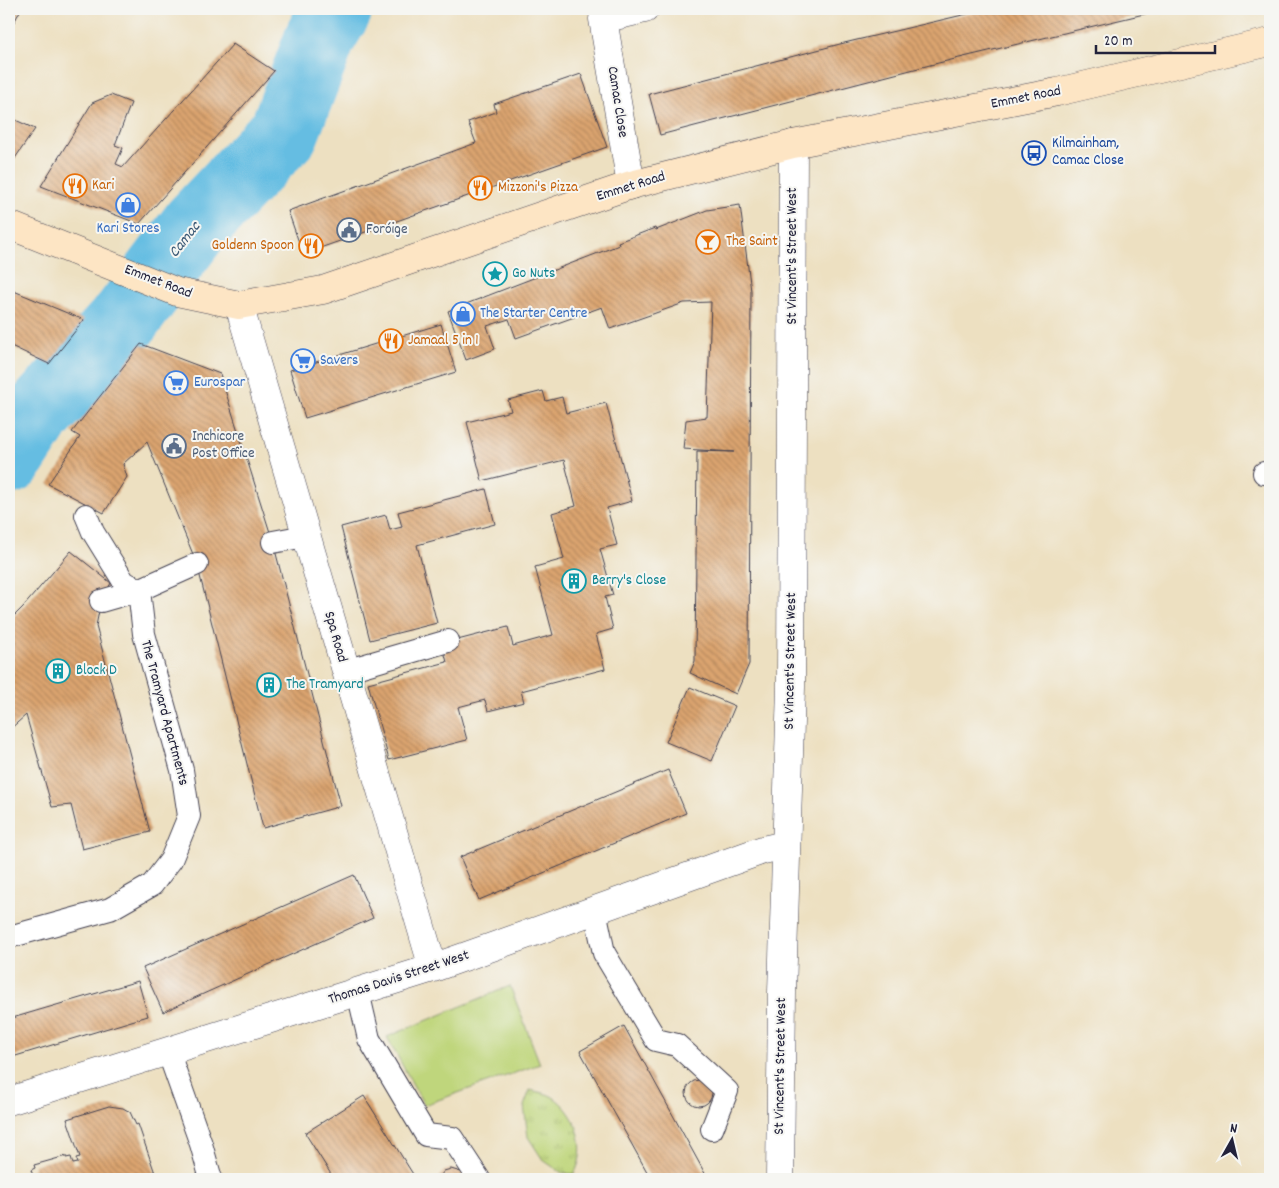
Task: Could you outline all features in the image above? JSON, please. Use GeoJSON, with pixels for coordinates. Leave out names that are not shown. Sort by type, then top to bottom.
{"type":"FeatureCollection","features":[{"type":"Feature","properties":{"kind":"main road","name":"Emmet Road"},"geometry":{"type":"LineString","coordinates":[[9,225],[139,275],[177,292],[239,305],[323,290],[631,185],[793,144],[1057,92],[1270,42]]}},
{"type":"Feature","properties":{"kind":"street","name":"Camac Close"},"geometry":{"type":"LineString","coordinates":[[631,185],[601,14],[645,9]]}},
{"type":"Feature","properties":{"kind":"street","name":"St Vincent's Street West"},"geometry":{"type":"LineString","coordinates":[[780,1179],[791,687],[793,144]]}},
{"type":"Feature","properties":{"kind":"street","name":"Spa Road"},"geometry":{"type":"LineString","coordinates":[[239,305],[305,536],[433,968]]}},
{"type":"Feature","properties":{"kind":"street","name":"Thomas Davis Street West"},"geometry":{"type":"LineString","coordinates":[[9,1101],[433,968],[762,850],[786,846]]}},
{"type":"Feature","properties":{"kind":"lane"},"geometry":{"type":"LineString","coordinates":[[86,516],[93,532],[124,582],[139,590]]}},
{"type":"Feature","properties":{"kind":"lane"},"geometry":{"type":"LineString","coordinates":[[273,542],[305,536]]}},
{"type":"Feature","properties":{"kind":"lane"},"geometry":{"type":"LineString","coordinates":[[101,601],[139,590],[197,564]]}},
{"type":"Feature","properties":{"kind":"lane","name":"The Tramyard Apartments"},"geometry":{"type":"LineString","coordinates":[[9,937],[110,909],[152,885],[171,860],[189,816],[182,770],[144,634],[139,590]]}},
{"type":"Feature","properties":{"kind":"lane"},"geometry":{"type":"LineString","coordinates":[[345,671],[448,641]]}},
{"type":"Feature","properties":{"kind":"lane"},"geometry":{"type":"LineString","coordinates":[[595,910],[604,953],[656,1040],[677,1045],[727,1091],[712,1129]]}},
{"type":"Feature","properties":{"kind":"lane"},"geometry":{"type":"LineString","coordinates":[[358,992],[369,1039],[426,1135],[452,1138],[479,1179]]}},
{"type":"Feature","properties":{"kind":"lane"},"geometry":{"type":"LineString","coordinates":[[168,1051],[202,1144],[211,1179]]}},
{"type":"Feature","properties":{"kind":"green space"},"geometry":{"type":"Polygon","coordinates":[[[510,986],[540,1064],[424,1105],[387,1037],[510,986]]]}},
{"type":"Feature","properties":{"kind":"green space"},"geometry":{"type":"Polygon","coordinates":[[[530,1090],[553,1097],[569,1112],[578,1132],[580,1142],[578,1164],[574,1174],[562,1173],[543,1160],[528,1137],[524,1106],[530,1090]]]}},
{"type":"Feature","properties":{"kind":"building"},"geometry":{"type":"Polygon","coordinates":[[[9,9],[21,9],[9,32],[9,9]]]}},
{"type":"Feature","properties":{"kind":"building"},"geometry":{"type":"Polygon","coordinates":[[[988,9],[1165,9],[930,65],[660,135],[649,94],[840,44],[988,9]]]}},
{"type":"Feature","properties":{"kind":"building"},"geometry":{"type":"Polygon","coordinates":[[[233,44],[274,71],[139,224],[41,186],[92,103],[111,95],[131,103],[115,145],[123,148],[116,164],[123,167],[233,44]]]}},
{"type":"Feature","properties":{"kind":"building"},"geometry":{"type":"Polygon","coordinates":[[[581,74],[607,147],[303,254],[288,211],[476,143],[468,122],[496,112],[494,104],[581,74]]]}},
{"type":"Feature","properties":{"kind":"building"},"geometry":{"type":"Polygon","coordinates":[[[9,117],[35,129],[9,167],[9,117]]]}},
{"type":"Feature","properties":{"kind":"building"},"geometry":{"type":"Polygon","coordinates":[[[740,205],[751,291],[749,664],[736,694],[690,673],[695,661],[697,451],[734,452],[683,449],[686,420],[707,417],[711,302],[684,303],[610,329],[602,307],[516,338],[509,319],[487,326],[495,349],[466,360],[448,311],[619,245],[618,242],[655,228],[656,230],[707,210],[740,205]]]}},
{"type":"Feature","properties":{"kind":"building"},"geometry":{"type":"Polygon","coordinates":[[[9,289],[84,320],[49,364],[9,345],[9,289]]]}},
{"type":"Feature","properties":{"kind":"building"},"geometry":{"type":"Polygon","coordinates":[[[441,324],[456,372],[305,418],[290,370],[441,324]]]}},
{"type":"Feature","properties":{"kind":"building","name":"The Tramyard"},"geometry":{"type":"Polygon","coordinates":[[[141,344],[220,374],[273,542],[341,806],[263,828],[197,564],[147,442],[123,464],[127,477],[104,513],[48,484],[80,437],[72,432],[141,344]]]}},
{"type":"Feature","properties":{"kind":"building","name":"Berry's Close"},"geometry":{"type":"Polygon","coordinates":[[[543,391],[546,401],[562,397],[566,413],[606,403],[632,501],[607,508],[617,545],[600,549],[613,595],[605,597],[613,629],[596,634],[605,669],[521,691],[524,702],[488,711],[485,700],[458,707],[467,740],[389,760],[368,683],[447,662],[442,644],[508,627],[513,646],[553,635],[535,567],[564,559],[552,513],[576,506],[564,460],[482,481],[467,422],[511,411],[508,400],[543,391]]]}},
{"type":"Feature","properties":{"kind":"building"},"geometry":{"type":"Polygon","coordinates":[[[486,489],[495,524],[417,545],[437,623],[370,640],[341,527],[386,515],[390,530],[402,527],[398,512],[486,489]]]}},
{"type":"Feature","properties":{"kind":"building","name":"Block D"},"geometry":{"type":"Polygon","coordinates":[[[71,551],[111,583],[101,601],[96,626],[150,832],[82,849],[71,805],[52,807],[26,715],[9,730],[9,621],[71,551]]]}},
{"type":"Feature","properties":{"kind":"building"},"geometry":{"type":"Polygon","coordinates":[[[690,687],[735,706],[712,761],[666,742],[690,687]]]}},
{"type":"Feature","properties":{"kind":"building"},"geometry":{"type":"Polygon","coordinates":[[[668,770],[686,813],[479,900],[460,857],[668,770]]]}},
{"type":"Feature","properties":{"kind":"building"},"geometry":{"type":"Polygon","coordinates":[[[354,875],[373,918],[163,1012],[143,968],[354,875]]]}},
{"type":"Feature","properties":{"kind":"building"},"geometry":{"type":"Polygon","coordinates":[[[138,981],[148,1016],[9,1058],[9,1019],[138,981]]]}},
{"type":"Feature","properties":{"kind":"building"},"geometry":{"type":"Polygon","coordinates":[[[624,1026],[708,1179],[651,1179],[580,1051],[624,1026]]]}},
{"type":"Feature","properties":{"kind":"building"},"geometry":{"type":"Polygon","coordinates":[[[699,1080],[708,1084],[712,1093],[708,1102],[699,1106],[690,1102],[686,1093],[690,1084],[699,1080]]]}},
{"type":"Feature","properties":{"kind":"building"},"geometry":{"type":"Polygon","coordinates":[[[364,1096],[416,1179],[334,1179],[305,1133],[364,1096]]]}},
{"type":"Feature","properties":{"kind":"building"},"geometry":{"type":"Polygon","coordinates":[[[109,1106],[123,1108],[130,1112],[136,1125],[138,1124],[157,1179],[25,1179],[33,1176],[31,1170],[35,1168],[34,1165],[66,1156],[66,1158],[71,1157],[73,1164],[78,1163],[76,1158],[80,1157],[67,1119],[109,1106]]]}},
{"type":"Feature","properties":{"kind":"building"},"geometry":{"type":"Polygon","coordinates":[[[451,1169],[461,1172],[467,1179],[438,1179],[444,1171],[451,1169]]]}},
{"type":"Feature","properties":{"kind":"waterway","name":"Camac"},"geometry":{"type":"LineString","coordinates":[[9,459],[36,417],[126,318],[196,225],[284,132],[321,36],[337,9]]}},
{"type":"Feature","properties":{"kind":"place","name":"Kilmainham, Camac Close"},"geometry":{"type":"Point","coordinates":[1034,153]}},
{"type":"Feature","properties":{"kind":"place","name":"Kari"},"geometry":{"type":"Point","coordinates":[75,186]}},
{"type":"Feature","properties":{"kind":"place","name":"Mizzoni's Pizza"},"geometry":{"type":"Point","coordinates":[480,188]}},
{"type":"Feature","properties":{"kind":"place","name":"Kari Stores"},"geometry":{"type":"Point","coordinates":[128,205]}},
{"type":"Feature","properties":{"kind":"place","name":"Foróige"},"geometry":{"type":"Point","coordinates":[349,230]}},
{"type":"Feature","properties":{"kind":"place","name":"The Saint"},"geometry":{"type":"Point","coordinates":[708,242]}},
{"type":"Feature","properties":{"kind":"place","name":"Goldenn Spoon"},"geometry":{"type":"Point","coordinates":[311,246]}},
{"type":"Feature","properties":{"kind":"place","name":"Go Nuts"},"geometry":{"type":"Point","coordinates":[495,274]}},
{"type":"Feature","properties":{"kind":"place","name":"The Starter Centre"},"geometry":{"type":"Point","coordinates":[463,314]}},
{"type":"Feature","properties":{"kind":"place","name":"Jamaal 5 in 1"},"geometry":{"type":"Point","coordinates":[391,341]}},
{"type":"Feature","properties":{"kind":"place","name":"Savers"},"geometry":{"type":"Point","coordinates":[303,361]}},
{"type":"Feature","properties":{"kind":"place","name":"Eurospar"},"geometry":{"type":"Point","coordinates":[176,383]}},
{"type":"Feature","properties":{"kind":"place","name":"Inchicore Post Office"},"geometry":{"type":"Point","coordinates":[174,446]}},
{"type":"Feature","properties":{"kind":"place","name":"Berry's Close"},"geometry":{"type":"Point","coordinates":[574,581]}},
{"type":"Feature","properties":{"kind":"place","name":"Block D"},"geometry":{"type":"Point","coordinates":[58,671]}},
{"type":"Feature","properties":{"kind":"place","name":"The Tramyard"},"geometry":{"type":"Point","coordinates":[269,685]}}]}
